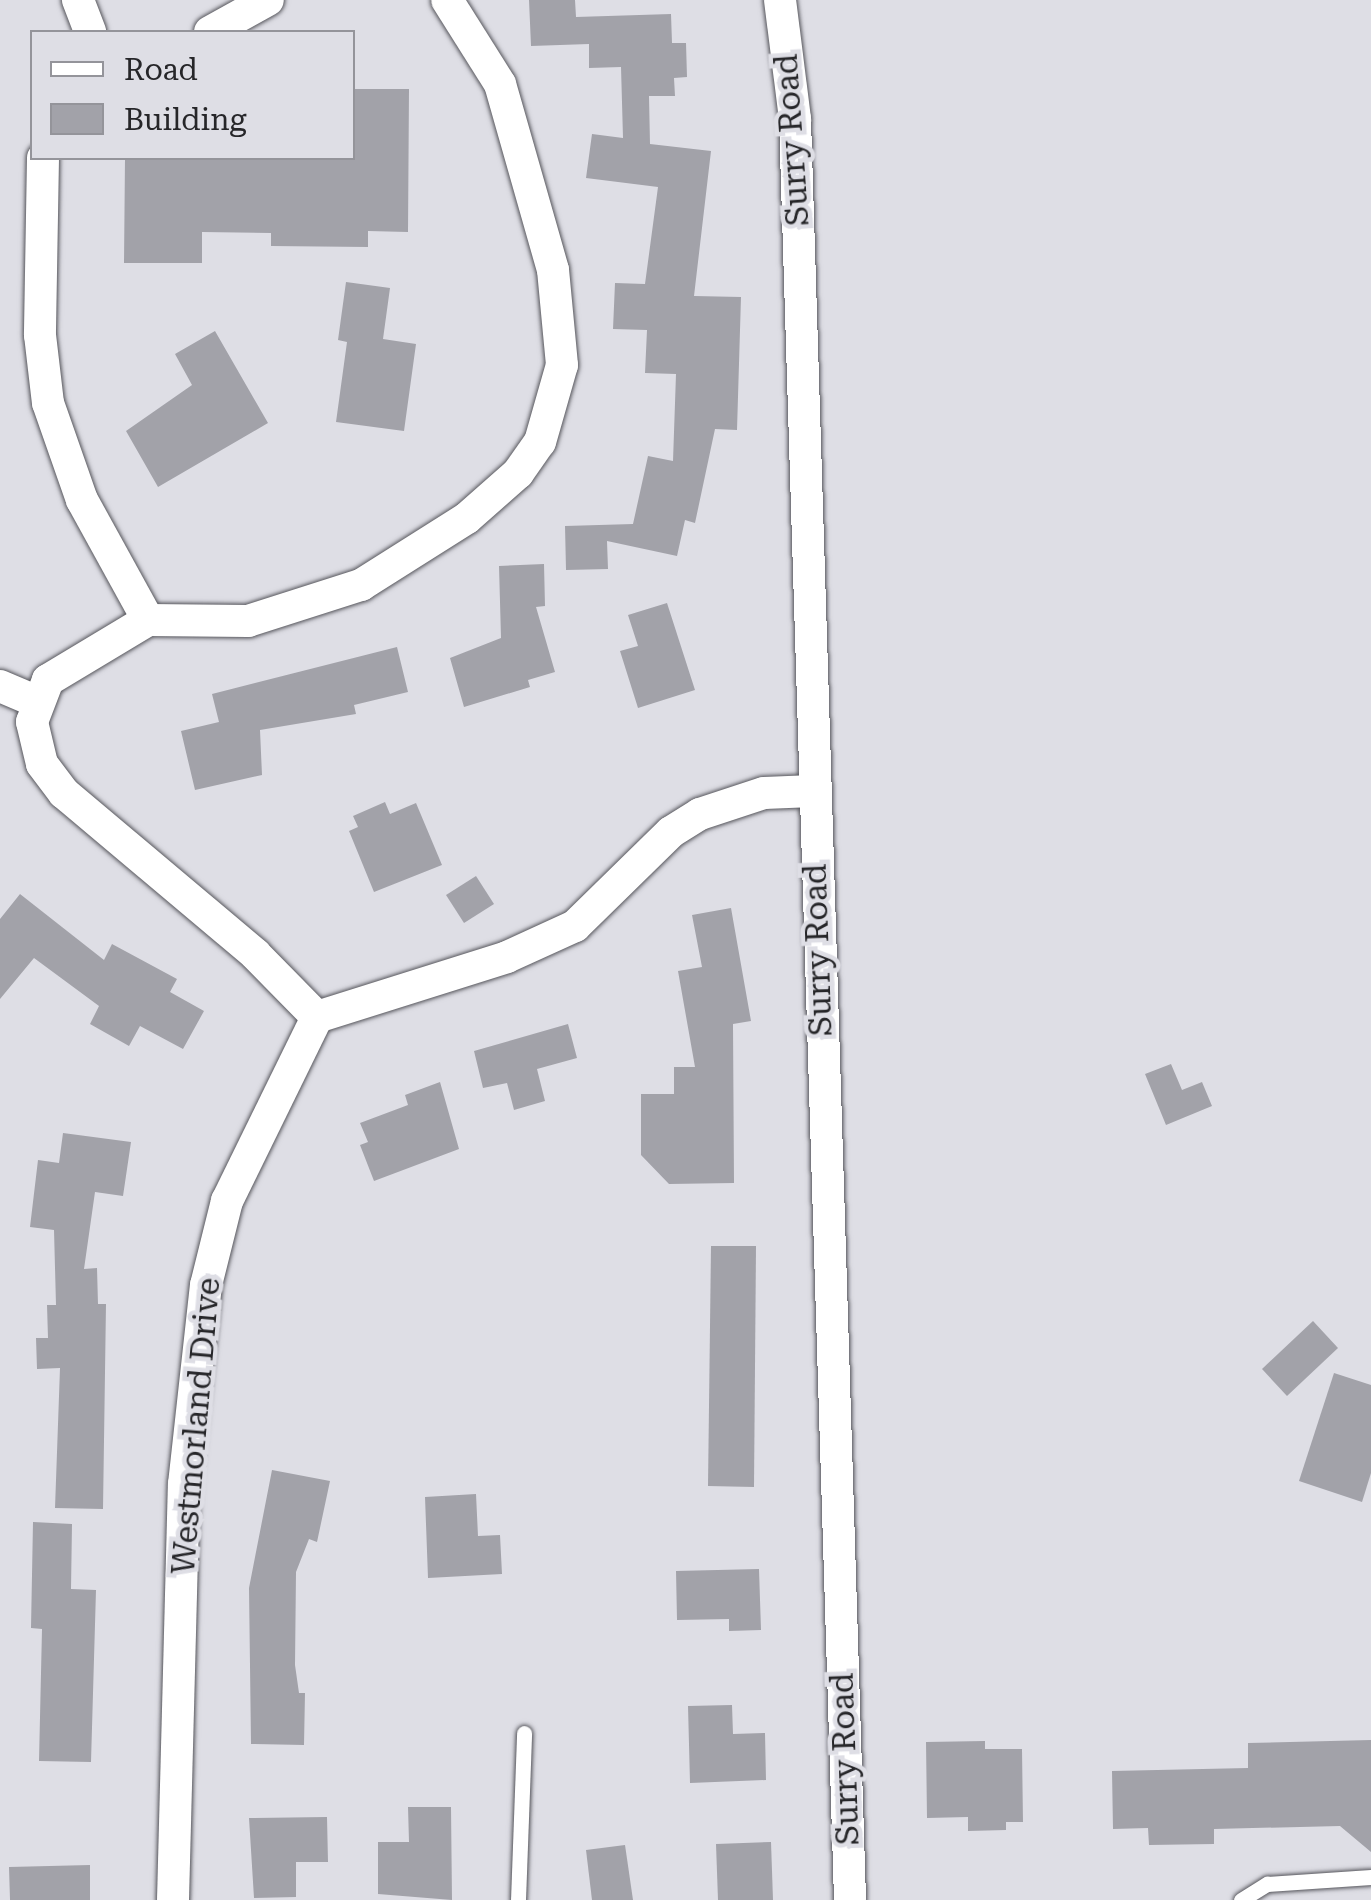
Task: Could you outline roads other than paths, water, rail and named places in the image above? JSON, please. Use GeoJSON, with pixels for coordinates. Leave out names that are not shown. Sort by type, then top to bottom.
{"type":"FeatureCollection","features":[{"type":"Feature","properties":{"kind":"street"},"geometry":{"type":"LineString","coordinates":[[78,0],[89,30]]}},
{"type":"Feature","properties":{"kind":"street"},"geometry":{"type":"LineString","coordinates":[[214,30],[268,0]]}},
{"type":"Feature","properties":{"kind":"street"},"geometry":{"type":"LineString","coordinates":[[448,0],[500,84],[552,270],[562,365],[540,442],[518,473],[467,518],[361,585],[248,621],[148,620],[66,663],[36,702],[34,741],[51,778],[255,954],[317,1017],[507,958],[575,926],[670,832],[700,814],[764,793],[813,790]]}},
{"type":"Feature","properties":{"kind":"street","name":"Surry Road"},"geometry":{"type":"LineString","coordinates":[[780,0],[795,119],[850,1900]]}},
{"type":"Feature","properties":{"kind":"street"},"geometry":{"type":"LineString","coordinates":[[43,160],[40,335],[48,404],[82,500],[148,620]]}},
{"type":"Feature","properties":{"kind":"street"},"geometry":{"type":"LineString","coordinates":[[0,686],[36,702]]}},
{"type":"Feature","properties":{"kind":"street","name":"Westmorland Drive"},"geometry":{"type":"LineString","coordinates":[[174,1900],[184,1484],[206,1286],[238,1174],[317,1017]]}},
{"type":"Feature","properties":{"kind":"lane"},"geometry":{"type":"LineString","coordinates":[[518,1900],[524,1733]]}},
{"type":"Feature","properties":{"kind":"lane"},"geometry":{"type":"LineString","coordinates":[[1240,1900],[1267,1884],[1371,1877]]}}]}
